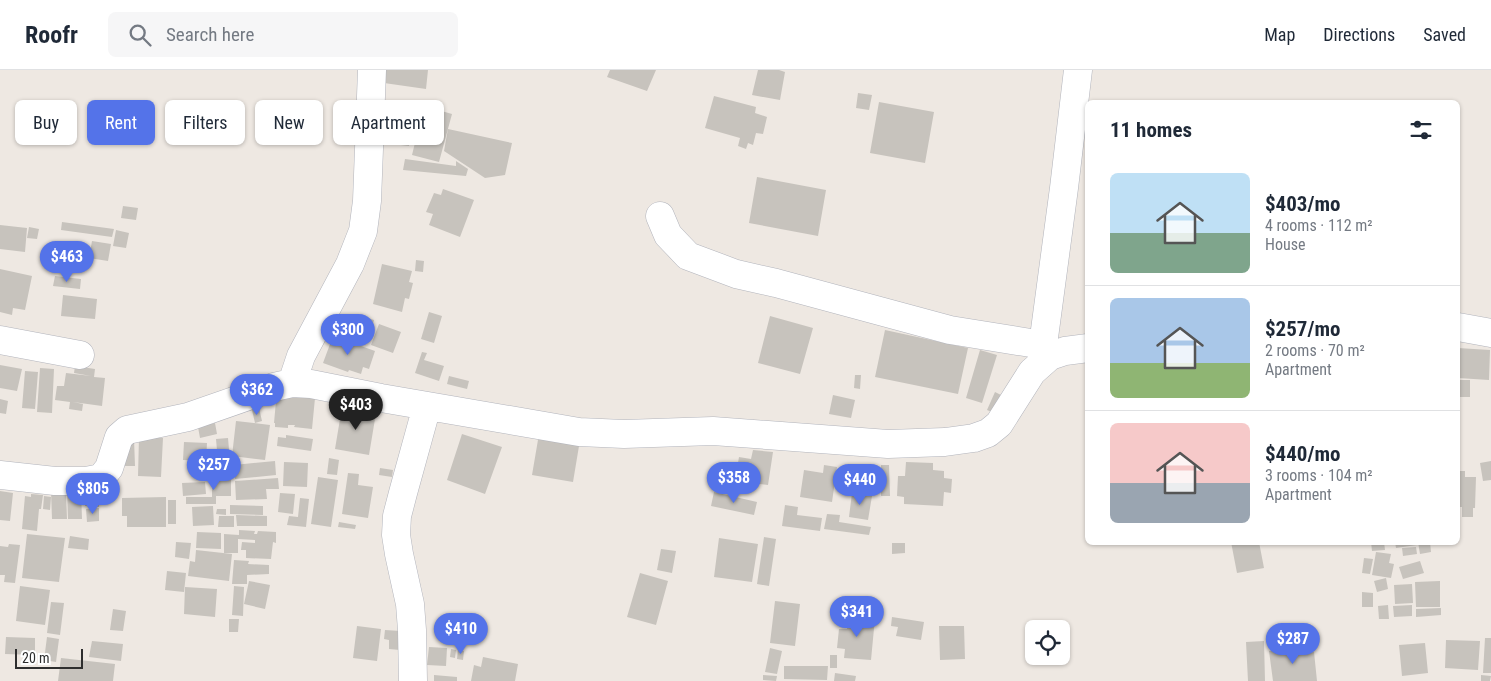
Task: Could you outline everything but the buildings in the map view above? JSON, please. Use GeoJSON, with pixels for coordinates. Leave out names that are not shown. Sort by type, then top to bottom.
{"type":"FeatureCollection","features":[{"type":"Feature","properties":{"kind":"street"},"geometry":{"type":"LineString","coordinates":[[292,384],[301,356],[350,264],[363,231],[368,201],[372,70]]}},
{"type":"Feature","properties":{"kind":"street"},"geometry":{"type":"LineString","coordinates":[[0,475],[55,481],[86,481],[101,478],[108,468],[119,437],[127,430],[188,417],[274,387],[292,384],[311,384],[579,432],[624,434],[713,431],[888,444],[945,442],[974,438],[988,433],[999,424],[1046,351],[1078,70]]}},
{"type":"Feature","properties":{"kind":"street"},"geometry":{"type":"LineString","coordinates":[[660,216],[668,234],[688,256],[736,274],[950,330],[1046,351],[1085,348]]}},
{"type":"Feature","properties":{"kind":"street"},"geometry":{"type":"LineString","coordinates":[[1460,327],[1491,333]]}},
{"type":"Feature","properties":{"kind":"street"},"geometry":{"type":"LineString","coordinates":[[0,340],[80,355]]}},
{"type":"Feature","properties":{"kind":"street"},"geometry":{"type":"LineString","coordinates":[[413,681],[410,604],[396,536],[403,493],[427,406]]}}]}
